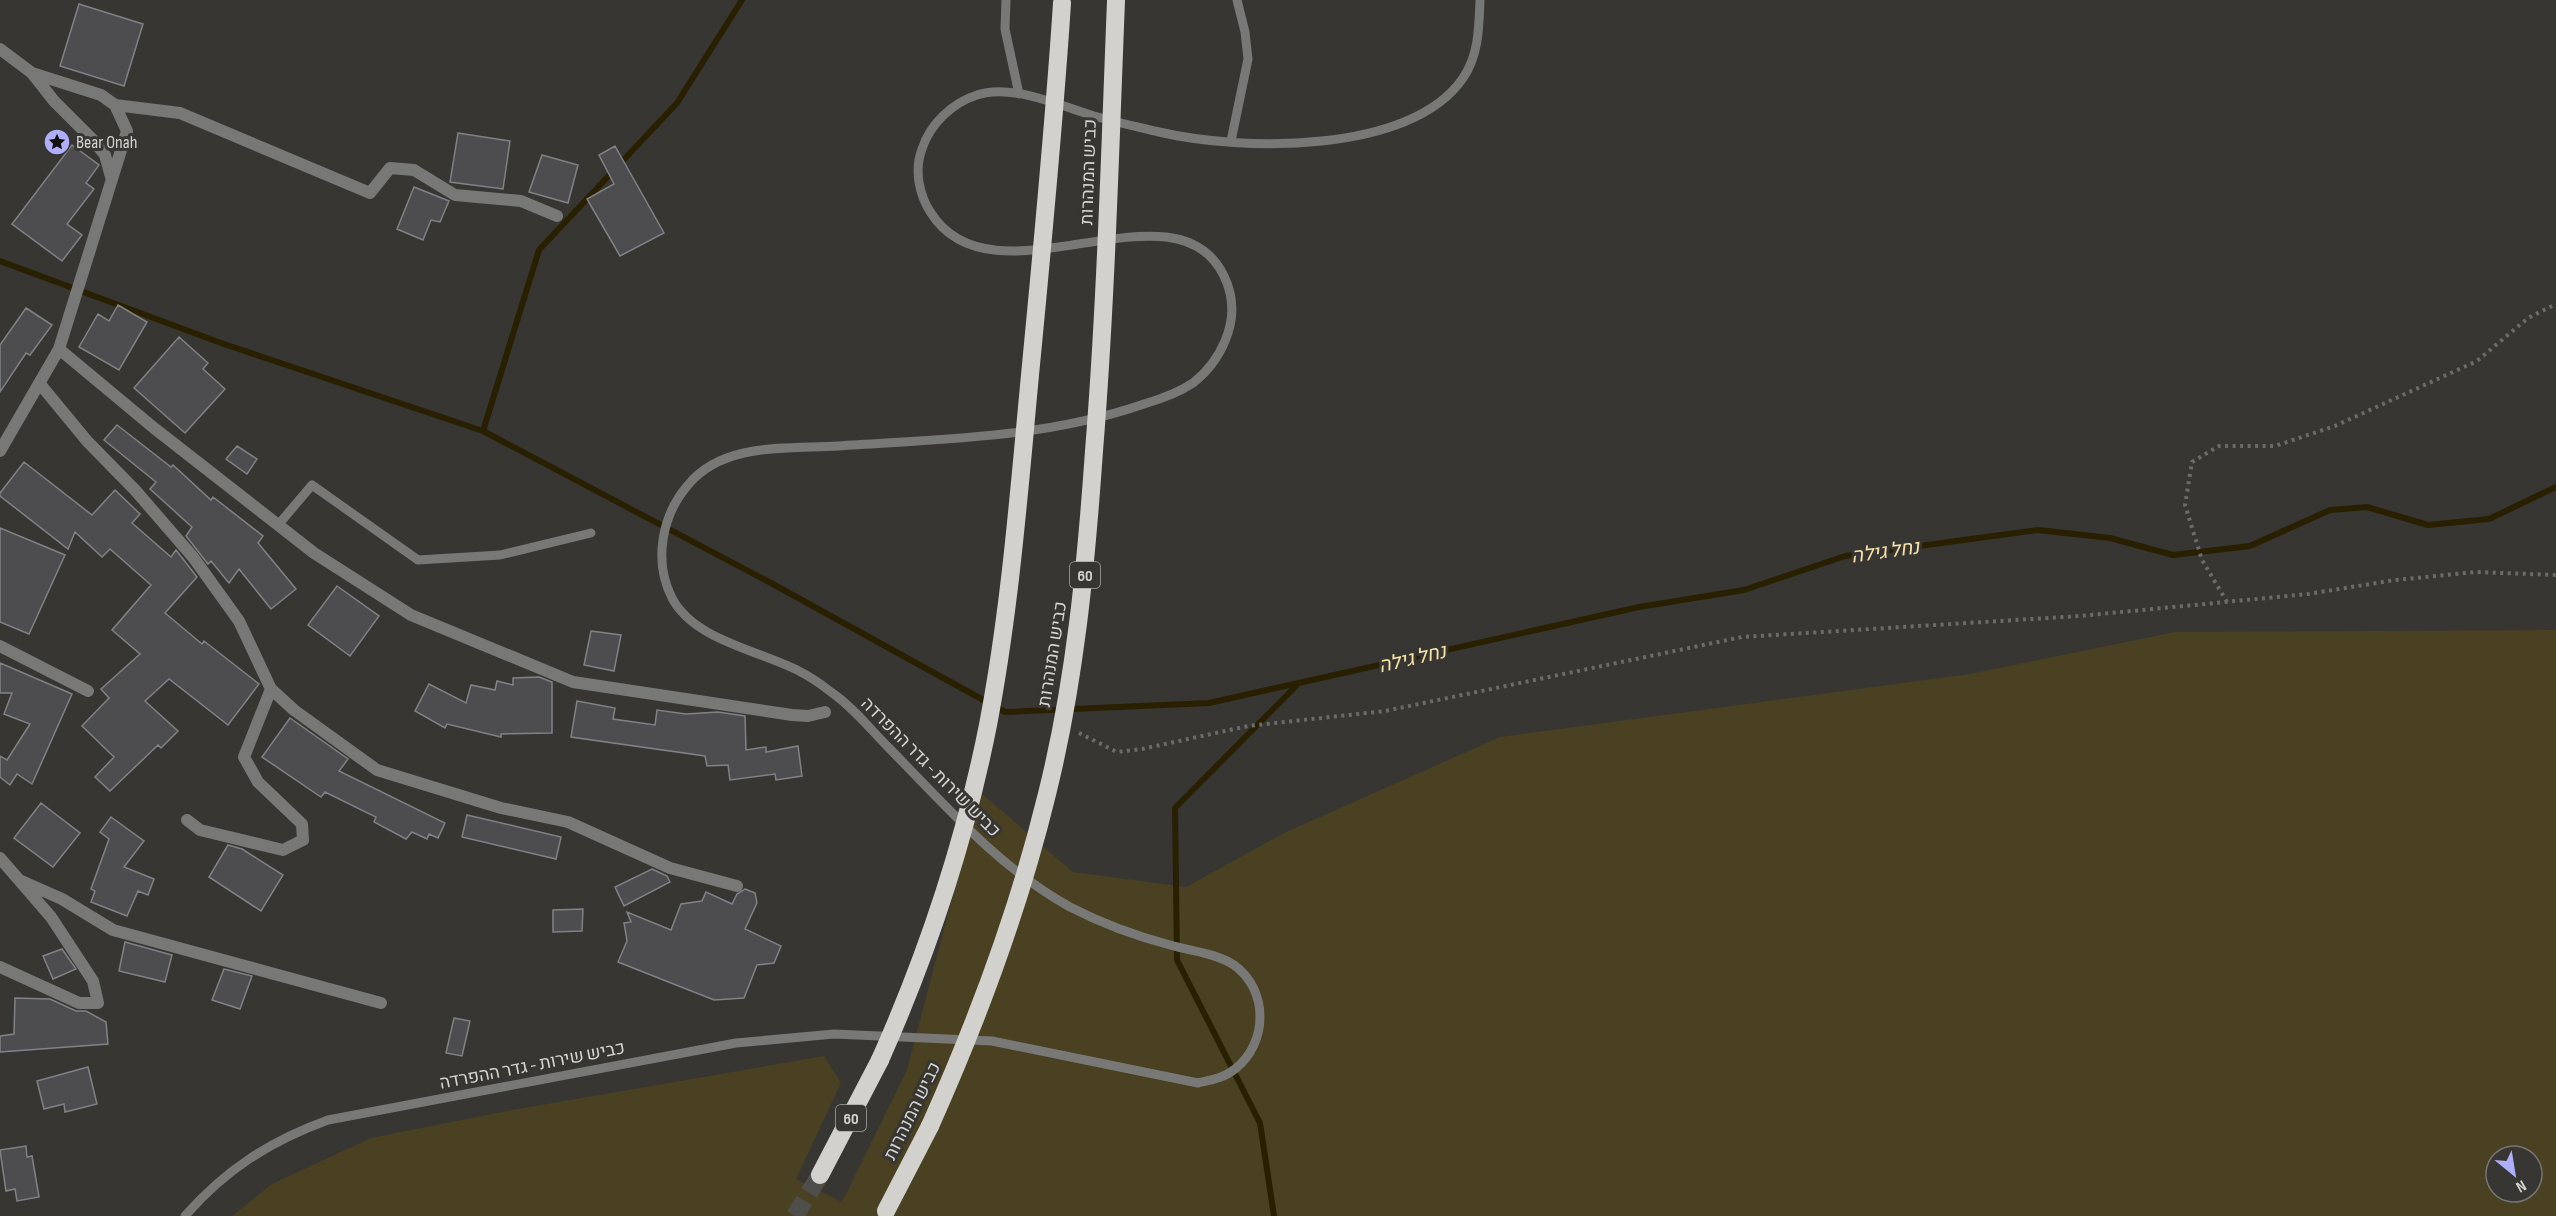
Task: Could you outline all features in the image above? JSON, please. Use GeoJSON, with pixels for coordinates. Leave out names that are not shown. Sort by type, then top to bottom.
{"type":"FeatureCollection","features":[{"type":"Feature","properties":{"kind":"highway","name":"כביש המנהרות"},"geometry":{"type":"LineString","coordinates":[[820,1175],[880,1060],[938,915],[970,806],[988,724],[1010,581],[1055,111],[1063,1]]}},
{"type":"Feature","properties":{"kind":"highway","name":"כביש המנהרות"},"geometry":{"type":"LineString","coordinates":[[886,1211],[930,1126],[964,1051],[1010,924],[1047,794],[1067,700],[1085,572],[1098,404],[1116,1]]}},
{"type":"Feature","properties":{"kind":"street"},"geometry":{"type":"LineString","coordinates":[[0,49],[32,73],[105,155],[112,180]]}},
{"type":"Feature","properties":{"kind":"street"},"geometry":{"type":"LineString","coordinates":[[32,73],[101,95],[115,105],[180,113],[370,193],[390,168],[414,170],[455,195],[521,201],[557,216]]}},
{"type":"Feature","properties":{"kind":"street"},"geometry":{"type":"LineString","coordinates":[[0,452],[59,349],[127,132],[115,105]]}},
{"type":"Feature","properties":{"kind":"street"},"geometry":{"type":"LineString","coordinates":[[59,349],[154,428],[314,554],[411,615],[573,682],[792,715],[808,716],[825,712]]}},
{"type":"Feature","properties":{"kind":"street"},"geometry":{"type":"LineString","coordinates":[[40,384],[87,441],[135,489],[193,557],[239,621],[271,689],[294,710],[377,770],[501,808],[568,822],[670,868],[737,886]]}},
{"type":"Feature","properties":{"kind":"street"},"geometry":{"type":"LineString","coordinates":[[0,646],[88,691]]}},
{"type":"Feature","properties":{"kind":"street"},"geometry":{"type":"LineString","coordinates":[[187,820],[200,830],[284,850],[303,840],[302,824],[258,782],[244,757],[271,689]]}},
{"type":"Feature","properties":{"kind":"street"},"geometry":{"type":"LineString","coordinates":[[0,858],[51,917],[93,981],[98,1003],[79,1003],[0,967]]}},
{"type":"Feature","properties":{"kind":"street"},"geometry":{"type":"LineString","coordinates":[[19,880],[62,899],[113,930],[381,1003]]}},
{"type":"Feature","properties":{"kind":"lane"},"geometry":{"type":"LineString","coordinates":[[1006,0],[1005,28],[1019,94]]}},
{"type":"Feature","properties":{"kind":"lane"},"geometry":{"type":"LineString","coordinates":[[1231,141],[1248,59],[1245,32],[1237,0]]}},
{"type":"Feature","properties":{"kind":"lane","name":"כביש שירות - גדר ההפרדה"},"geometry":{"type":"LineString","coordinates":[[185,1216],[203,1195],[232,1169],[300,1130],[328,1120],[736,1043],[834,1034],[992,1041],[1198,1083],[1224,1077],[1239,1067],[1252,1050],[1260,1033],[1261,1014],[1256,994],[1248,980],[1234,966],[1214,956],[1127,932],[1073,908],[1018,874],[985,846],[838,696],[797,670],[721,639],[687,617],[672,599],[664,575],[662,542],[669,514],[687,486],[700,471],[713,462],[748,452],[958,438],[1057,428],[1127,410],[1170,395],[1190,385],[1209,368],[1222,350],[1231,326],[1232,304],[1229,288],[1219,266],[1202,250],[1183,242],[1154,236],[1131,236],[1006,252],[985,250],[959,241],[944,230],[925,203],[919,186],[918,162],[923,144],[934,125],[954,106],[978,94],[999,91],[1019,94],[1114,122],[1170,135],[1231,141],[1316,143],[1346,138],[1415,116],[1449,93],[1462,80],[1473,59],[1478,36],[1480,0]]}},
{"type":"Feature","properties":{"kind":"lane"},"geometry":{"type":"LineString","coordinates":[[278,525],[312,484],[418,560],[500,555],[591,533]]}},
{"type":"Feature","properties":{"kind":"path"},"geometry":{"type":"LineString","coordinates":[[2227,602],[2202,560],[2185,505],[2192,462],[2219,446],[2275,446],[2335,426],[2477,361],[2528,318],[2556,304]]}},
{"type":"Feature","properties":{"kind":"path"},"geometry":{"type":"LineString","coordinates":[[1070,729],[1117,752],[1248,726],[1385,711],[1742,637],[2068,617],[2308,594],[2395,580],[2476,572],[2556,575]]}},
{"type":"Feature","properties":{"kind":"shaded area"},"geometry":{"type":"Polygon","coordinates":[[[2556,630],[2556,1216],[232,1216],[272,1184],[371,1138],[507,1111],[824,1056],[841,1083],[796,1179],[842,1202],[907,1070],[980,792],[1073,872],[1186,887],[1284,833],[1500,737],[1970,674],[2175,632],[2556,630]]]}},
{"type":"Feature","properties":{"kind":"building"},"geometry":{"type":"Polygon","coordinates":[[[79,4],[143,24],[124,86],[60,66],[79,4]]]}},
{"type":"Feature","properties":{"kind":"building"},"geometry":{"type":"Polygon","coordinates":[[[458,133],[510,141],[503,189],[450,182],[458,133]]]}},
{"type":"Feature","properties":{"kind":"building"},"geometry":{"type":"Polygon","coordinates":[[[72,145],[99,165],[86,183],[94,189],[67,224],[82,235],[62,261],[12,224],[72,145]]]}},
{"type":"Feature","properties":{"kind":"building"},"geometry":{"type":"Polygon","coordinates":[[[615,146],[664,233],[620,256],[587,199],[614,184],[599,155],[615,146]]]}},
{"type":"Feature","properties":{"kind":"building"},"geometry":{"type":"Polygon","coordinates":[[[542,155],[578,165],[568,203],[529,192],[542,155]]]}},
{"type":"Feature","properties":{"kind":"building"},"geometry":{"type":"Polygon","coordinates":[[[414,187],[449,201],[440,222],[431,220],[423,240],[397,229],[414,187]]]}},
{"type":"Feature","properties":{"kind":"building"},"geometry":{"type":"Polygon","coordinates":[[[118,305],[147,322],[119,370],[79,347],[98,314],[109,321],[118,305]]]}},
{"type":"Feature","properties":{"kind":"building"},"geometry":{"type":"Polygon","coordinates":[[[26,308],[52,325],[30,355],[26,353],[0,392],[0,345],[26,308]]]}},
{"type":"Feature","properties":{"kind":"building"},"geometry":{"type":"Polygon","coordinates":[[[179,337],[208,363],[203,369],[225,389],[185,433],[134,388],[179,337]]]}},
{"type":"Feature","properties":{"kind":"building"},"geometry":{"type":"Polygon","coordinates":[[[117,425],[171,467],[173,465],[211,500],[213,497],[263,536],[258,543],[296,589],[271,609],[239,569],[229,583],[211,561],[208,564],[186,536],[192,527],[150,489],[156,482],[104,440],[117,425]]]}},
{"type":"Feature","properties":{"kind":"building"},"geometry":{"type":"Polygon","coordinates":[[[237,446],[257,459],[247,474],[226,459],[237,446]]]}},
{"type":"Feature","properties":{"kind":"building"},"geometry":{"type":"Polygon","coordinates":[[[24,462],[92,515],[115,490],[140,514],[132,523],[171,557],[176,550],[197,577],[165,613],[202,644],[204,641],[259,684],[228,725],[169,679],[145,701],[178,731],[161,748],[158,745],[110,791],[95,777],[114,757],[82,726],[109,698],[101,689],[140,654],[112,630],[151,585],[110,549],[102,557],[75,532],[68,549],[0,496],[24,462]]]}},
{"type":"Feature","properties":{"kind":"building"},"geometry":{"type":"Polygon","coordinates":[[[0,528],[65,555],[29,634],[0,622],[0,528]]]}},
{"type":"Feature","properties":{"kind":"building"},"geometry":{"type":"Polygon","coordinates":[[[337,586],[379,616],[350,656],[308,625],[337,586]]]}},
{"type":"Feature","properties":{"kind":"building"},"geometry":{"type":"Polygon","coordinates":[[[591,631],[621,635],[614,671],[584,665],[591,631]]]}},
{"type":"Feature","properties":{"kind":"building"},"geometry":{"type":"Polygon","coordinates":[[[0,663],[72,694],[32,784],[17,774],[10,785],[0,777],[0,756],[7,760],[30,724],[4,714],[12,693],[0,693],[0,663]]]}},
{"type":"Feature","properties":{"kind":"building"},"geometry":{"type":"Polygon","coordinates":[[[539,677],[552,682],[552,733],[501,734],[501,737],[447,724],[445,728],[415,711],[429,684],[466,703],[471,685],[495,690],[497,681],[513,685],[513,678],[539,677]]]}},
{"type":"Feature","properties":{"kind":"building"},"geometry":{"type":"Polygon","coordinates":[[[577,701],[615,708],[613,719],[655,725],[657,710],[686,714],[718,712],[745,716],[746,750],[766,747],[766,752],[798,746],[802,776],[776,780],[775,774],[730,780],[728,765],[707,766],[705,756],[571,737],[577,701]]]}},
{"type":"Feature","properties":{"kind":"building"},"geometry":{"type":"Polygon","coordinates":[[[290,718],[348,759],[339,771],[445,823],[438,838],[429,834],[427,839],[412,832],[406,839],[374,822],[376,817],[325,792],[321,797],[262,757],[290,718]]]}},
{"type":"Feature","properties":{"kind":"building"},"geometry":{"type":"Polygon","coordinates":[[[41,803],[80,833],[53,867],[14,838],[41,803]]]}},
{"type":"Feature","properties":{"kind":"building"},"geometry":{"type":"Polygon","coordinates":[[[467,815],[561,837],[556,859],[462,837],[467,815]]]}},
{"type":"Feature","properties":{"kind":"building"},"geometry":{"type":"Polygon","coordinates":[[[111,817],[144,841],[124,867],[154,879],[148,895],[138,891],[127,916],[91,902],[95,891],[91,889],[109,839],[100,832],[111,817]]]}},
{"type":"Feature","properties":{"kind":"building"},"geometry":{"type":"Polygon","coordinates":[[[228,845],[242,849],[283,875],[261,911],[209,877],[228,845]]]}},
{"type":"Feature","properties":{"kind":"building"},"geometry":{"type":"Polygon","coordinates":[[[652,869],[667,876],[670,882],[624,906],[615,887],[652,869]]]}},
{"type":"Feature","properties":{"kind":"building"},"geometry":{"type":"Polygon","coordinates":[[[745,889],[755,893],[757,903],[745,929],[781,946],[774,963],[757,965],[744,998],[714,1000],[618,962],[627,941],[624,923],[631,922],[627,912],[671,930],[681,904],[702,901],[706,892],[732,904],[737,894],[745,889]]]}},
{"type":"Feature","properties":{"kind":"building"},"geometry":{"type":"Polygon","coordinates":[[[583,909],[582,931],[553,932],[553,910],[583,909]]]}},
{"type":"Feature","properties":{"kind":"building"},"geometry":{"type":"Polygon","coordinates":[[[125,942],[172,955],[165,982],[119,971],[125,942]]]}},
{"type":"Feature","properties":{"kind":"building"},"geometry":{"type":"Polygon","coordinates":[[[62,949],[76,969],[53,979],[43,956],[62,949]]]}},
{"type":"Feature","properties":{"kind":"building"},"geometry":{"type":"Polygon","coordinates":[[[224,969],[252,976],[240,1009],[212,1000],[224,969]]]}},
{"type":"Feature","properties":{"kind":"building"},"geometry":{"type":"Polygon","coordinates":[[[15,998],[50,999],[76,1011],[86,1011],[106,1022],[108,1044],[0,1052],[0,1036],[14,1034],[15,998]]]}},
{"type":"Feature","properties":{"kind":"building"},"geometry":{"type":"Polygon","coordinates":[[[454,1018],[470,1021],[462,1056],[446,1053],[454,1018]]]}},
{"type":"Feature","properties":{"kind":"building"},"geometry":{"type":"Polygon","coordinates":[[[88,1067],[97,1104],[65,1112],[64,1104],[44,1109],[37,1081],[88,1067]]]}},
{"type":"Feature","properties":{"kind":"building"},"geometry":{"type":"Polygon","coordinates":[[[26,1146],[27,1157],[32,1156],[39,1197],[17,1201],[15,1189],[6,1191],[0,1150],[26,1146]]]}},
{"type":"Feature","properties":{"kind":"waterway"},"geometry":{"type":"LineString","coordinates":[[483,431],[539,250],[677,103],[742,0]]}},
{"type":"Feature","properties":{"kind":"waterway","name":"נחל גילה"},"geometry":{"type":"LineString","coordinates":[[0,261],[221,343],[483,431],[771,583],[1005,712],[1209,703],[1639,607],[1744,590],[1845,556],[2038,530],[2110,538],[2173,555],[2250,546],[2330,510],[2367,507],[2428,525],[2489,519],[2556,487]]}},
{"type":"Feature","properties":{"kind":"waterway"},"geometry":{"type":"LineString","coordinates":[[1274,1216],[1260,1123],[1177,960],[1175,808],[1297,685]]}},
{"type":"Feature","properties":{"kind":"tunnel"},"geometry":{"type":"LineString","coordinates":[[795,1216],[820,1175]]}},
{"type":"Feature","properties":{"kind":"place","name":"Bear Onah"},"geometry":{"type":"Point","coordinates":[57,142]}}]}
